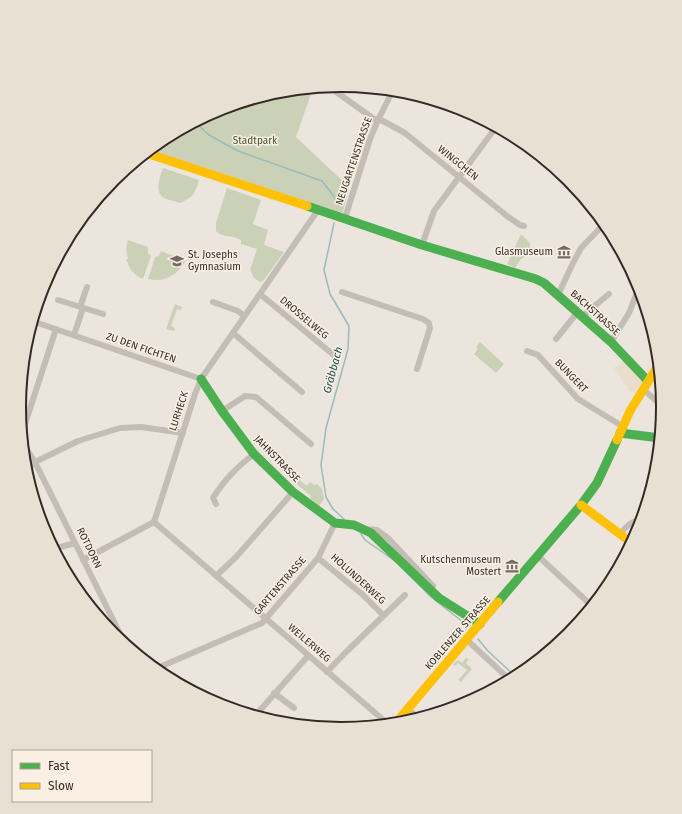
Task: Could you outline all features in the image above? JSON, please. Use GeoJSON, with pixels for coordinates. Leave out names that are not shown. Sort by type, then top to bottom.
{"type":"FeatureCollection","features":[{"type":"Feature","properties":{"kind":"street","name":"WINGCHEN"},"geometry":{"type":"LineString","coordinates":[[337,92],[374,119],[383,121],[405,133],[507,216],[524,226]]}},
{"type":"Feature","properties":{"kind":"street","name":"NEUGARTENSTRASSE"},"geometry":{"type":"LineString","coordinates":[[345,218],[370,139],[390,96]]}},
{"type":"Feature","properties":{"kind":"street"},"geometry":{"type":"LineString","coordinates":[[152,155],[345,218],[422,245],[434,211],[493,131]]}},
{"type":"Feature","properties":{"kind":"street","name":"LURHECK"},"geometry":{"type":"LineString","coordinates":[[154,522],[201,379],[318,210]]}},
{"type":"Feature","properties":{"kind":"street"},"geometry":{"type":"LineString","coordinates":[[558,295],[581,248],[600,228]]}},
{"type":"Feature","properties":{"kind":"street","name":"BACHSTRASSE"},"geometry":{"type":"LineString","coordinates":[[422,245],[519,273],[544,283],[611,342],[648,381]]}},
{"type":"Feature","properties":{"kind":"street"},"geometry":{"type":"LineString","coordinates":[[74,335],[87,287]]}},
{"type":"Feature","properties":{"kind":"street"},"geometry":{"type":"LineString","coordinates":[[342,292],[423,319],[429,323],[430,328],[417,369]]}},
{"type":"Feature","properties":{"kind":"street","name":"DROSSELWEG"},"geometry":{"type":"LineString","coordinates":[[260,294],[336,358]]}},
{"type":"Feature","properties":{"kind":"street"},"geometry":{"type":"LineString","coordinates":[[556,339],[580,316],[586,313],[609,294]]}},
{"type":"Feature","properties":{"kind":"street"},"geometry":{"type":"LineString","coordinates":[[611,342],[629,313],[636,296]]}},
{"type":"Feature","properties":{"kind":"street"},"geometry":{"type":"LineString","coordinates":[[58,300],[103,314]]}},
{"type":"Feature","properties":{"kind":"street"},"geometry":{"type":"LineString","coordinates":[[213,302],[238,311],[244,316]]}},
{"type":"Feature","properties":{"kind":"street","name":"ZU DEN FICHTEN"},"geometry":{"type":"LineString","coordinates":[[38,323],[201,379]]}},
{"type":"Feature","properties":{"kind":"street"},"geometry":{"type":"LineString","coordinates":[[27,419],[56,329]]}},
{"type":"Feature","properties":{"kind":"street"},"geometry":{"type":"LineString","coordinates":[[233,333],[302,392]]}},
{"type":"Feature","properties":{"kind":"street","name":"BUNGERT"},"geometry":{"type":"LineString","coordinates":[[527,351],[538,355],[578,399],[621,429]]}},
{"type":"Feature","properties":{"kind":"street","name":"KOBLENZER STRASSE"},"geometry":{"type":"LineString","coordinates":[[402,716],[581,505],[597,483],[621,429],[642,389],[654,372]]}},
{"type":"Feature","properties":{"kind":"street","name":"JAHNSTRASSE"},"geometry":{"type":"LineString","coordinates":[[201,379],[222,411],[254,454],[293,492],[335,523]]}},
{"type":"Feature","properties":{"kind":"street"},"geometry":{"type":"LineString","coordinates":[[642,389],[656,401]]}},
{"type":"Feature","properties":{"kind":"street"},"geometry":{"type":"LineString","coordinates":[[222,411],[245,396],[256,397],[311,444]]}},
{"type":"Feature","properties":{"kind":"street"},"geometry":{"type":"LineString","coordinates":[[32,465],[35,462],[78,441],[120,428],[141,427],[183,433]]}},
{"type":"Feature","properties":{"kind":"street"},"geometry":{"type":"LineString","coordinates":[[621,429],[654,437]]}},
{"type":"Feature","properties":{"kind":"street","name":"ROTDORN"},"geometry":{"type":"LineString","coordinates":[[30,454],[118,630]]}},
{"type":"Feature","properties":{"kind":"street"},"geometry":{"type":"LineString","coordinates":[[216,504],[213,498],[222,483],[235,469],[254,454]]}},
{"type":"Feature","properties":{"kind":"street"},"geometry":{"type":"LineString","coordinates":[[216,576],[237,556],[293,492]]}},
{"type":"Feature","properties":{"kind":"street"},"geometry":{"type":"LineString","coordinates":[[581,505],[627,539]]}},
{"type":"Feature","properties":{"kind":"street"},"geometry":{"type":"LineString","coordinates":[[620,534],[626,526],[634,521]]}},
{"type":"Feature","properties":{"kind":"street"},"geometry":{"type":"LineString","coordinates":[[84,560],[154,522]]}},
{"type":"Feature","properties":{"kind":"street","name":"WEILERWEG"},"geometry":{"type":"LineString","coordinates":[[154,522],[382,719]]}},
{"type":"Feature","properties":{"kind":"street"},"geometry":{"type":"LineString","coordinates":[[335,523],[354,525],[371,533],[439,598],[480,624]]}},
{"type":"Feature","properties":{"kind":"street","name":"GARTENSTRASSE"},"geometry":{"type":"LineString","coordinates":[[162,666],[262,623],[267,619],[318,558],[335,523]]}},
{"type":"Feature","properties":{"kind":"street"},"geometry":{"type":"LineString","coordinates":[[59,547],[75,543]]}},
{"type":"Feature","properties":{"kind":"street"},"geometry":{"type":"LineString","coordinates":[[538,556],[588,602]]}},
{"type":"Feature","properties":{"kind":"street","name":"HOLUNDERWEG"},"geometry":{"type":"LineString","coordinates":[[318,558],[363,595],[384,616]]}},
{"type":"Feature","properties":{"kind":"street","name":"HOLUNDERWEG"},"geometry":{"type":"LineString","coordinates":[[327,672],[405,595]]}},
{"type":"Feature","properties":{"kind":"street"},"geometry":{"type":"LineString","coordinates":[[467,640],[505,676]]}},
{"type":"Feature","properties":{"kind":"street"},"geometry":{"type":"LineString","coordinates":[[259,711],[308,656]]}},
{"type":"Feature","properties":{"kind":"street"},"geometry":{"type":"LineString","coordinates":[[274,693],[294,708]]}},
{"type":"Feature","properties":{"kind":"street"},"geometry":{"type":"LineString","coordinates":[[408,709],[413,713]]}},
{"type":"Feature","properties":{"kind":"green space","name":"Stadtpark"},"geometry":{"type":"Polygon","coordinates":[[[311,94],[296,137],[349,187],[343,212],[339,213],[156,152],[184,134],[220,116],[259,103],[280,98],[311,94]]]}},
{"type":"Feature","properties":{"kind":"green space"},"geometry":{"type":"Polygon","coordinates":[[[163,168],[199,180],[196,189],[188,199],[180,203],[166,199],[161,195],[158,188],[160,175],[163,168]]]}},
{"type":"Feature","properties":{"kind":"green space"},"geometry":{"type":"Polygon","coordinates":[[[227,188],[261,200],[253,224],[268,230],[264,245],[284,252],[264,280],[260,282],[254,278],[250,270],[257,249],[241,244],[241,240],[238,238],[221,235],[216,231],[216,223],[227,188]]]}},
{"type":"Feature","properties":{"kind":"green space"},"geometry":{"type":"Polygon","coordinates":[[[521,234],[530,243],[530,253],[521,259],[515,268],[507,264],[521,234]]]}},
{"type":"Feature","properties":{"kind":"green space"},"geometry":{"type":"Polygon","coordinates":[[[128,240],[148,247],[148,253],[151,256],[143,279],[132,271],[126,259],[128,259],[126,248],[128,240]]]}},
{"type":"Feature","properties":{"kind":"green space"},"geometry":{"type":"Polygon","coordinates":[[[161,251],[184,260],[185,262],[178,271],[170,277],[159,280],[148,279],[155,257],[159,256],[161,251]]]}},
{"type":"Feature","properties":{"kind":"green space"},"geometry":{"type":"Polygon","coordinates":[[[175,304],[182,307],[181,310],[177,309],[171,326],[175,328],[174,331],[166,329],[175,304]]]}},
{"type":"Feature","properties":{"kind":"green space"},"geometry":{"type":"Polygon","coordinates":[[[480,342],[504,364],[496,373],[474,354],[478,349],[476,347],[480,342]]]}},
{"type":"Feature","properties":{"kind":"green space"},"geometry":{"type":"Polygon","coordinates":[[[297,478],[307,486],[310,482],[314,485],[317,484],[322,489],[324,499],[319,506],[310,498],[311,496],[294,482],[297,478]]]}},
{"type":"Feature","properties":{"kind":"green space"},"geometry":{"type":"Polygon","coordinates":[[[466,658],[469,659],[466,663],[472,669],[461,682],[458,680],[467,670],[458,663],[455,666],[453,664],[458,660],[462,663],[466,658]]]}},
{"type":"Feature","properties":{"kind":"shaded area"},"geometry":{"type":"Polygon","coordinates":[[[626,358],[645,379],[636,394],[628,390],[629,388],[623,383],[624,381],[620,379],[621,377],[614,368],[626,358]]]}},
{"type":"Feature","properties":{"kind":"waterway","name":"Gräbbach"},"geometry":{"type":"LineString","coordinates":[[199,126],[209,135],[238,151],[322,181],[333,195],[338,205]]}},
{"type":"Feature","properties":{"kind":"waterway","name":"Gräbbach"},"geometry":{"type":"LineString","coordinates":[[334,223],[324,270],[330,294],[349,326],[348,349],[326,428],[321,465],[326,497],[333,509],[344,519]]}},
{"type":"Feature","properties":{"kind":"waterway","name":"Gräbbach"},"geometry":{"type":"LineString","coordinates":[[361,534],[365,540],[395,561]]}},
{"type":"Feature","properties":{"kind":"waterway","name":"Gräbbach"},"geometry":{"type":"LineString","coordinates":[[400,566],[431,597],[468,626]]}},
{"type":"Feature","properties":{"kind":"waterway","name":"Gräbbach"},"geometry":{"type":"LineString","coordinates":[[478,639],[488,651],[511,672]]}},
{"type":"Feature","properties":{"kind":"traffic: fast"},"geometry":{"type":"LineString","coordinates":[[307,206],[422,245],[536,279],[544,283],[611,342],[648,381]]}},
{"type":"Feature","properties":{"kind":"traffic: fast"},"geometry":{"type":"LineString","coordinates":[[201,379],[222,411],[254,454],[293,492],[335,523],[354,525],[371,533],[439,598],[480,624]]}},
{"type":"Feature","properties":{"kind":"traffic: fast"},"geometry":{"type":"LineString","coordinates":[[620,433],[654,437]]}},
{"type":"Feature","properties":{"kind":"traffic: fast"},"geometry":{"type":"LineString","coordinates":[[498,602],[581,505],[597,483],[617,440]]}},
{"type":"Feature","properties":{"kind":"traffic: slow"},"geometry":{"type":"LineString","coordinates":[[152,155],[307,206]]}},
{"type":"Feature","properties":{"kind":"traffic: slow"},"geometry":{"type":"LineString","coordinates":[[617,440],[630,411],[654,373]]}},
{"type":"Feature","properties":{"kind":"traffic: slow"},"geometry":{"type":"LineString","coordinates":[[581,505],[627,539]]}},
{"type":"Feature","properties":{"kind":"traffic: slow"},"geometry":{"type":"LineString","coordinates":[[402,716],[498,602]]}},
{"type":"Feature","properties":{"kind":"place","name":"Glasmuseum"},"geometry":{"type":"Point","coordinates":[564,252]}},
{"type":"Feature","properties":{"kind":"place","name":"St. Josephs Gymnasium"},"geometry":{"type":"Point","coordinates":[177,261]}},
{"type":"Feature","properties":{"kind":"place","name":"Kutschenmuseum Mostert"},"geometry":{"type":"Point","coordinates":[512,566]}}]}
